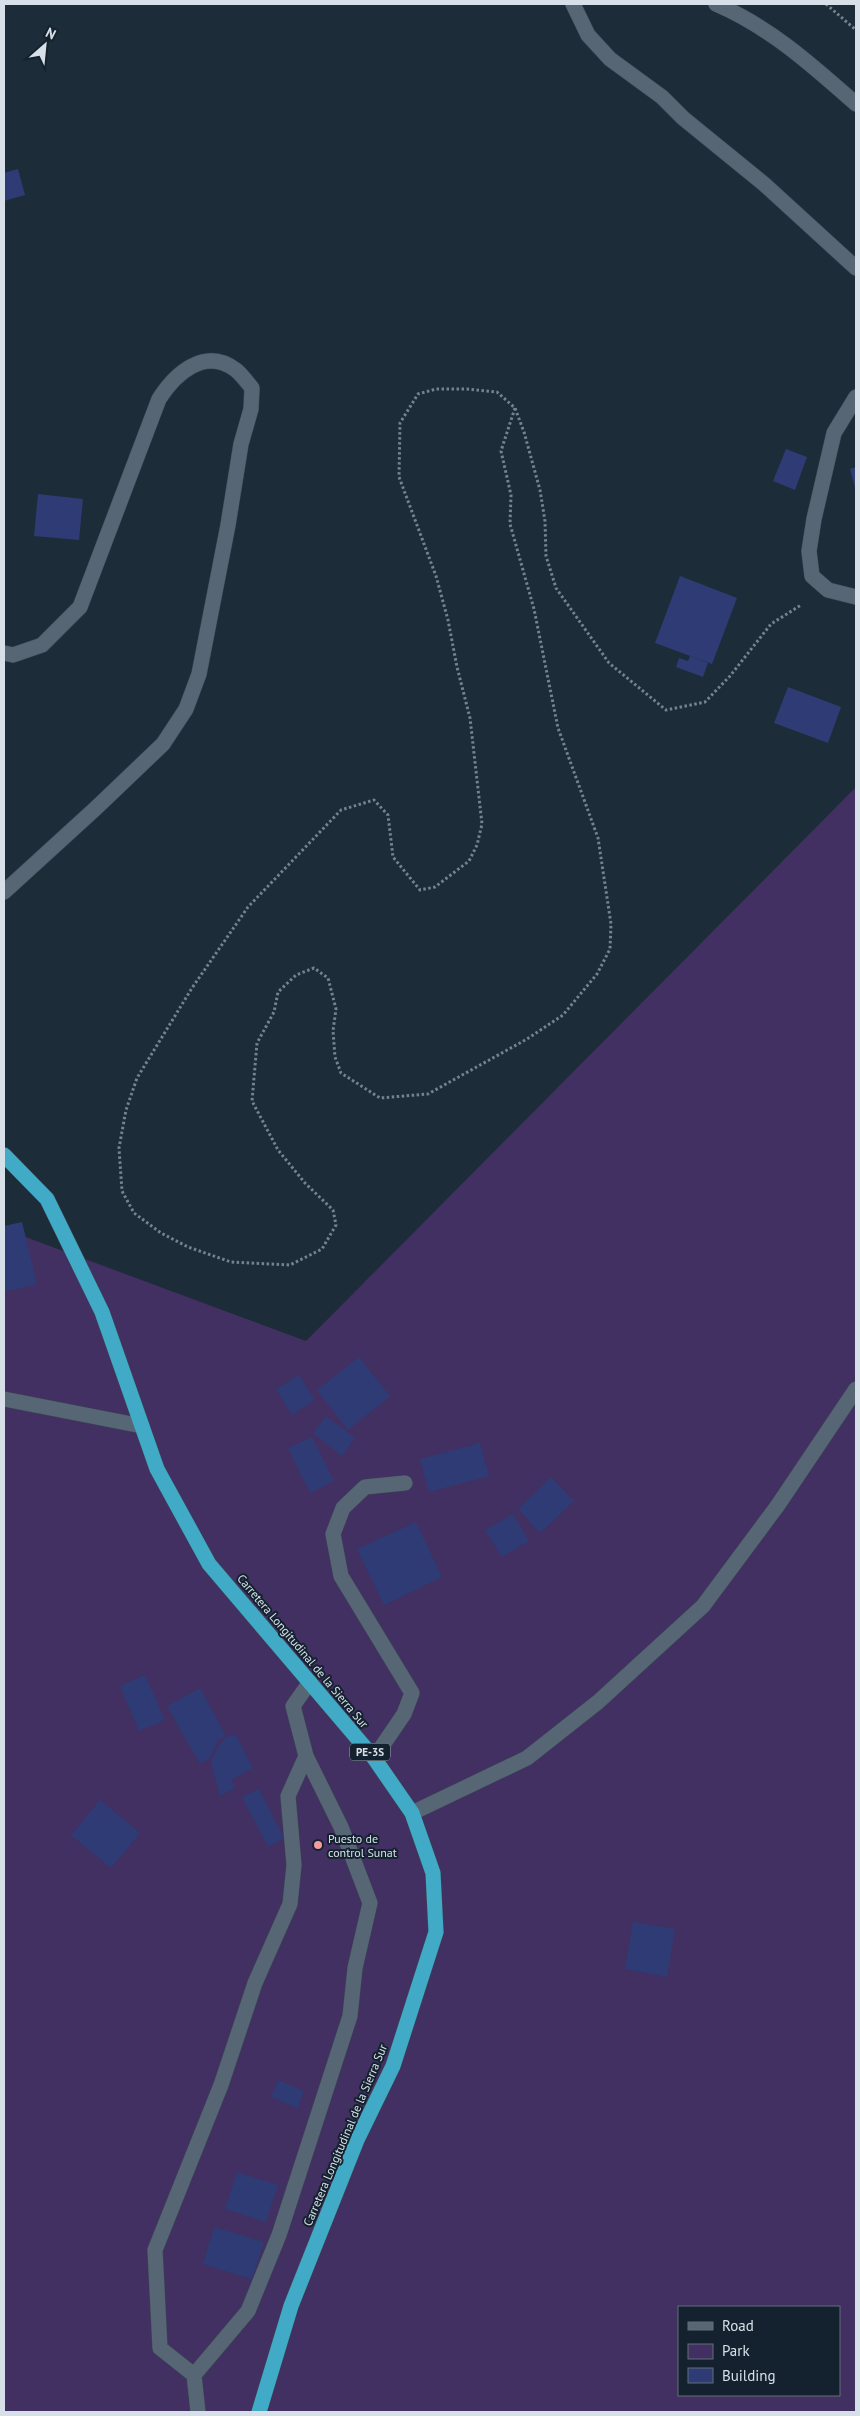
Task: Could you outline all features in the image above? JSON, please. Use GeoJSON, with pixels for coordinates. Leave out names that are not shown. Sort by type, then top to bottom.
{"type":"FeatureCollection","features":[{"type":"Feature","properties":{"kind":"highway","name":"Carretera Longitudinal de la Sierra Sur"},"geometry":{"type":"LineString","coordinates":[[4,1155],[47,1198],[102,1312],[157,1469],[209,1564],[374,1758],[412,1813],[433,1873],[436,1932],[393,2066],[357,2140],[291,2306],[258,2412]]}},
{"type":"Feature","properties":{"kind":"street"},"geometry":{"type":"LineString","coordinates":[[573,4],[588,35],[610,59],[662,98],[682,118],[764,184],[856,268]]}},
{"type":"Feature","properties":{"kind":"street"},"geometry":{"type":"LineString","coordinates":[[716,4],[739,14],[789,47],[856,104]]}},
{"type":"Feature","properties":{"kind":"street"},"geometry":{"type":"LineString","coordinates":[[4,653],[13,655],[42,645],[80,607],[159,399],[169,383],[192,365],[212,361],[235,370],[252,388],[251,409],[241,444],[228,526],[199,674],[186,709],[163,744],[4,892]]}},
{"type":"Feature","properties":{"kind":"street"},"geometry":{"type":"LineString","coordinates":[[856,397],[834,433],[810,543],[812,576],[828,590],[856,597]]}},
{"type":"Feature","properties":{"kind":"street"},"geometry":{"type":"LineString","coordinates":[[412,1813],[527,1758],[598,1702],[703,1606],[778,1506],[856,1389]]}},
{"type":"Feature","properties":{"kind":"street"},"geometry":{"type":"LineString","coordinates":[[4,1399],[142,1426]]}},
{"type":"Feature","properties":{"kind":"street"},"geometry":{"type":"LineString","coordinates":[[374,1758],[404,1714],[412,1693],[341,1576],[332,1534],[343,1508],[365,1487],[405,1484]]}},
{"type":"Feature","properties":{"kind":"street"},"geometry":{"type":"LineString","coordinates":[[194,2375],[248,2311],[279,2235],[350,2016],[355,1968],[370,1903],[340,1827],[306,1756],[293,1706],[310,1682]]}},
{"type":"Feature","properties":{"kind":"street"},"geometry":{"type":"LineString","coordinates":[[198,2412],[194,2375],[160,2348],[155,2250],[221,2086],[255,1983],[290,1904],[294,1866],[288,1796],[306,1756]]}},
{"type":"Feature","properties":{"kind":"path"},"geometry":{"type":"LineString","coordinates":[[826,4],[856,30]]}},
{"type":"Feature","properties":{"kind":"path"},"geometry":{"type":"LineString","coordinates":[[515,408],[501,451],[510,495],[510,524],[534,609],[558,728],[598,838],[611,924],[610,949],[597,974],[563,1015],[527,1039],[428,1094],[380,1098],[341,1073],[335,1057],[333,1030],[336,1010],[328,978],[314,968],[296,976],[278,992],[274,1012],[257,1043],[252,1101],[278,1150],[305,1183],[334,1210],[336,1225],[322,1249],[290,1265],[230,1262],[188,1247],[161,1233],[134,1213],[122,1191],[118,1148],[126,1110],[138,1078],[226,936],[248,906],[341,810],[374,800],[388,815],[393,857],[420,890],[435,887],[468,861],[477,845],[482,824],[470,718],[436,576],[399,477],[400,423],[418,394],[436,389],[467,389],[497,392],[515,408],[524,432],[540,490],[545,521],[546,556],[556,588],[609,663],[666,710],[705,702],[771,624],[828,590]]}},
{"type":"Feature","properties":{"kind":"green space"},"geometry":{"type":"Polygon","coordinates":[[[856,787],[856,2412],[4,2412],[4,1229],[306,1341],[856,787]]]}},
{"type":"Feature","properties":{"kind":"building"},"geometry":{"type":"Polygon","coordinates":[[[18,169],[25,195],[4,201],[4,173],[18,169]]]}},
{"type":"Feature","properties":{"kind":"building"},"geometry":{"type":"Polygon","coordinates":[[[786,449],[807,457],[795,490],[773,481],[786,449]]]}},
{"type":"Feature","properties":{"kind":"building"},"geometry":{"type":"Polygon","coordinates":[[[856,467],[856,491],[850,469],[856,467]]]}},
{"type":"Feature","properties":{"kind":"building"},"geometry":{"type":"Polygon","coordinates":[[[38,494],[83,499],[79,540],[34,536],[38,494]]]}},
{"type":"Feature","properties":{"kind":"building"},"geometry":{"type":"Polygon","coordinates":[[[680,576],[737,598],[712,664],[655,643],[680,576]]]}},
{"type":"Feature","properties":{"kind":"building"},"geometry":{"type":"Polygon","coordinates":[[[690,656],[708,663],[703,677],[676,667],[679,658],[688,661],[690,656]]]}},
{"type":"Feature","properties":{"kind":"building"},"geometry":{"type":"Polygon","coordinates":[[[788,687],[841,707],[828,743],[774,723],[788,687]]]}},
{"type":"Feature","properties":{"kind":"building"},"geometry":{"type":"Polygon","coordinates":[[[22,1222],[37,1284],[4,1292],[4,1226],[22,1222]]]}},
{"type":"Feature","properties":{"kind":"building"},"geometry":{"type":"Polygon","coordinates":[[[359,1357],[390,1396],[348,1430],[317,1390],[359,1357]]]}},
{"type":"Feature","properties":{"kind":"building"},"geometry":{"type":"Polygon","coordinates":[[[299,1375],[315,1400],[292,1415],[276,1389],[299,1375]]]}},
{"type":"Feature","properties":{"kind":"building"},"geometry":{"type":"Polygon","coordinates":[[[326,1416],[355,1438],[342,1456],[313,1433],[326,1416]]]}},
{"type":"Feature","properties":{"kind":"building"},"geometry":{"type":"Polygon","coordinates":[[[312,1437],[334,1481],[310,1493],[288,1448],[312,1437]]]}},
{"type":"Feature","properties":{"kind":"building"},"geometry":{"type":"Polygon","coordinates":[[[480,1443],[489,1476],[429,1492],[420,1459],[480,1443]]]}},
{"type":"Feature","properties":{"kind":"building"},"geometry":{"type":"Polygon","coordinates":[[[551,1477],[574,1501],[540,1533],[518,1509],[551,1477]]]}},
{"type":"Feature","properties":{"kind":"building"},"geometry":{"type":"Polygon","coordinates":[[[513,1514],[529,1541],[502,1557],[485,1530],[513,1514]]]}},
{"type":"Feature","properties":{"kind":"building"},"geometry":{"type":"Polygon","coordinates":[[[416,1522],[442,1577],[384,1605],[357,1549],[416,1522]]]}},
{"type":"Feature","properties":{"kind":"building"},"geometry":{"type":"Polygon","coordinates":[[[145,1675],[165,1720],[139,1731],[120,1686],[145,1675]]]}},
{"type":"Feature","properties":{"kind":"building"},"geometry":{"type":"Polygon","coordinates":[[[200,1688],[226,1736],[218,1740],[210,1758],[200,1764],[167,1706],[200,1688]]]}},
{"type":"Feature","properties":{"kind":"building"},"geometry":{"type":"Polygon","coordinates":[[[235,1734],[253,1768],[231,1780],[235,1788],[220,1796],[211,1762],[216,1750],[225,1738],[235,1734]]]}},
{"type":"Feature","properties":{"kind":"building"},"geometry":{"type":"Polygon","coordinates":[[[259,1789],[284,1838],[268,1847],[242,1797],[259,1789]]]}},
{"type":"Feature","properties":{"kind":"building"},"geometry":{"type":"Polygon","coordinates":[[[100,1800],[140,1833],[111,1868],[71,1835],[100,1800]]]}},
{"type":"Feature","properties":{"kind":"building"},"geometry":{"type":"Polygon","coordinates":[[[633,1922],[675,1929],[667,1977],[625,1969],[633,1922]]]}},
{"type":"Feature","properties":{"kind":"building"},"geometry":{"type":"Polygon","coordinates":[[[278,2080],[304,2091],[298,2108],[271,2097],[278,2080]]]}},
{"type":"Feature","properties":{"kind":"building"},"geometry":{"type":"Polygon","coordinates":[[[237,2172],[278,2185],[266,2222],[225,2209],[237,2172]]]}},
{"type":"Feature","properties":{"kind":"building"},"geometry":{"type":"Polygon","coordinates":[[[214,2227],[264,2242],[252,2279],[203,2264],[214,2227]]]}},
{"type":"Feature","properties":{"kind":"place","name":"Puesto de control Sunat"},"geometry":{"type":"Point","coordinates":[318,1845]}}]}
